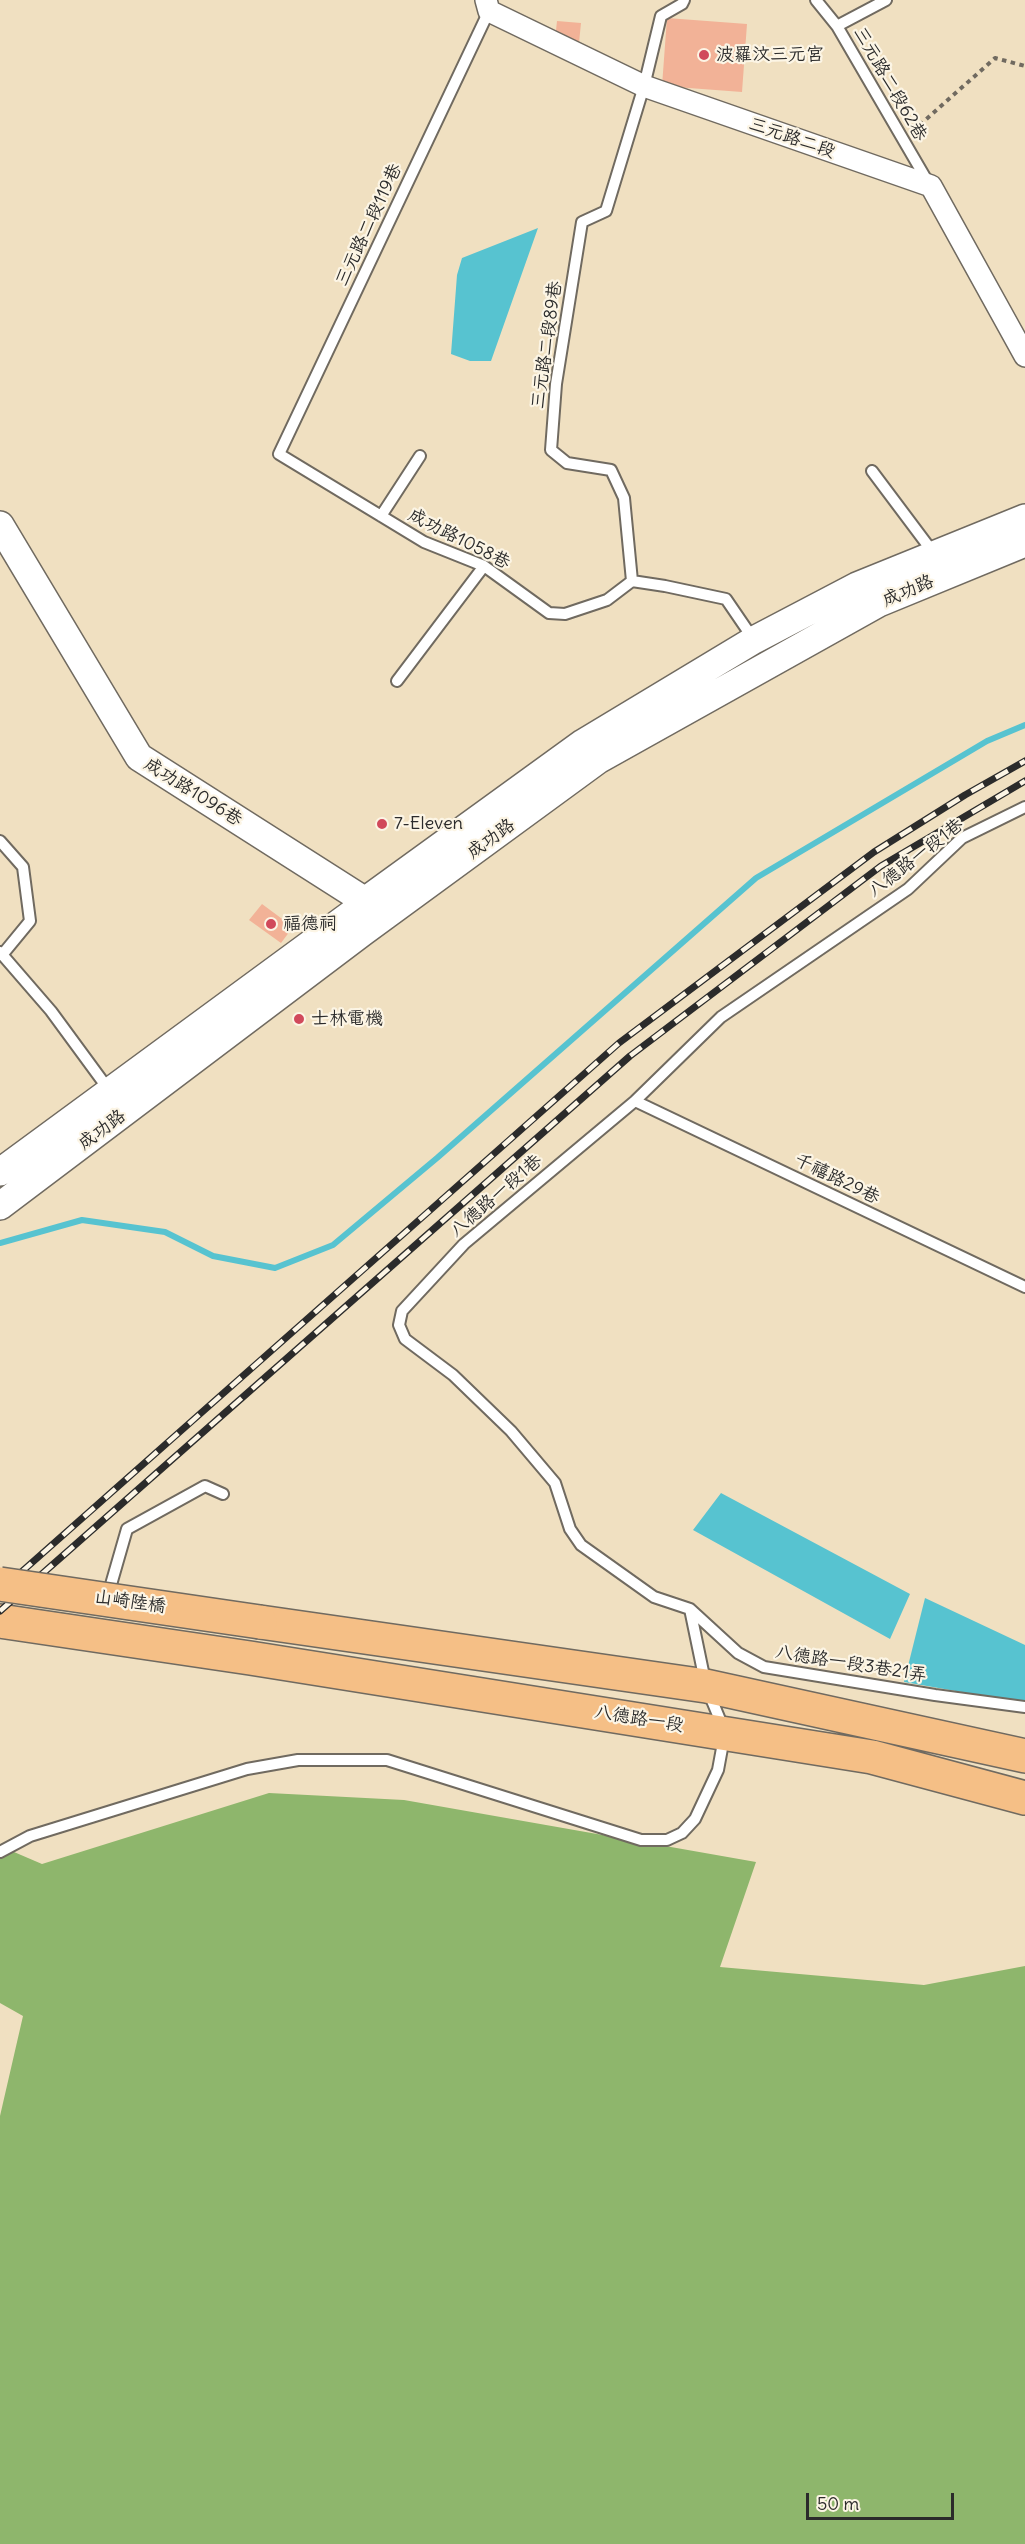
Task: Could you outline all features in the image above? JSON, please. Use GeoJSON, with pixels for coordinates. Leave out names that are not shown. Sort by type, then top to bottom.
{"type":"FeatureCollection","features":[{"type":"Feature","properties":{"kind":"main road","name":"山崎陸橋"},"geometry":{"type":"LineString","coordinates":[[0,1584],[706,1686]]}},
{"type":"Feature","properties":{"kind":"main road","name":"山崎陸橋"},"geometry":{"type":"LineString","coordinates":[[0,1621],[250,1658]]}},
{"type":"Feature","properties":{"kind":"main road","name":"八德路一段"},"geometry":{"type":"LineString","coordinates":[[250,1658],[873,1757],[1025,1798]]}},
{"type":"Feature","properties":{"kind":"main road"},"geometry":{"type":"LineString","coordinates":[[706,1686],[1025,1756]]}},
{"type":"Feature","properties":{"kind":"street","name":"三元路二段"},"geometry":{"type":"LineString","coordinates":[[487,6],[644,86],[931,186]]}},
{"type":"Feature","properties":{"kind":"street"},"geometry":{"type":"LineString","coordinates":[[931,186],[1025,356]]}},
{"type":"Feature","properties":{"kind":"street","name":"成功路"},"geometry":{"type":"LineString","coordinates":[[0,1206],[118,1102],[373,910],[857,586],[1025,518]]}},
{"type":"Feature","properties":{"kind":"street","name":"成功路1096巷"},"geometry":{"type":"LineString","coordinates":[[0,525],[139,758],[373,910]]}},
{"type":"Feature","properties":{"kind":"street","name":"成功路"},"geometry":{"type":"LineString","coordinates":[[760,653],[1025,543]]}},
{"type":"Feature","properties":{"kind":"street","name":"成功路"},"geometry":{"type":"LineString","coordinates":[[0,1172],[118,1102]]}},
{"type":"Feature","properties":{"kind":"lane"},"geometry":{"type":"LineString","coordinates":[[644,86],[661,16],[682,4],[684,0]]}},
{"type":"Feature","properties":{"kind":"lane","name":"三元路二段62巷"},"geometry":{"type":"LineString","coordinates":[[816,0],[837,26],[931,186]]}},
{"type":"Feature","properties":{"kind":"lane"},"geometry":{"type":"LineString","coordinates":[[837,26],[886,0]]}},
{"type":"Feature","properties":{"kind":"lane","name":"三元路二段119巷"},"geometry":{"type":"LineString","coordinates":[[279,454],[487,6]]}},
{"type":"Feature","properties":{"kind":"lane","name":"三元路二段89巷"},"geometry":{"type":"LineString","coordinates":[[632,581],[624,498],[611,471],[567,463],[551,450],[556,384],[582,222],[606,211],[644,86]]}},
{"type":"Feature","properties":{"kind":"lane","name":"成功路1058巷"},"geometry":{"type":"LineString","coordinates":[[279,454],[424,542],[484,566],[549,614],[565,614],[607,600],[632,581]]}},
{"type":"Feature","properties":{"kind":"lane"},"geometry":{"type":"LineString","coordinates":[[381,516],[420,456]]}},
{"type":"Feature","properties":{"kind":"lane"},"geometry":{"type":"LineString","coordinates":[[872,471],[935,555]]}},
{"type":"Feature","properties":{"kind":"lane"},"geometry":{"type":"LineString","coordinates":[[398,681],[484,566]]}},
{"type":"Feature","properties":{"kind":"lane"},"geometry":{"type":"LineString","coordinates":[[632,581],[726,599],[760,653]]}},
{"type":"Feature","properties":{"kind":"lane","name":"八德路一段1巷"},"geometry":{"type":"LineString","coordinates":[[690,1610],[654,1597],[580,1545],[570,1529],[555,1483],[511,1431],[453,1375],[405,1339],[399,1325],[402,1311],[464,1244],[635,1101],[720,1017],[908,889],[962,838],[1025,807]]}},
{"type":"Feature","properties":{"kind":"lane"},"geometry":{"type":"LineString","coordinates":[[0,841],[23,867],[30,921],[1,953],[51,1011],[118,1102]]}},
{"type":"Feature","properties":{"kind":"lane","name":"千禧路29巷"},"geometry":{"type":"LineString","coordinates":[[635,1101],[1025,1287]]}},
{"type":"Feature","properties":{"kind":"lane"},"geometry":{"type":"LineString","coordinates":[[107,1599],[127,1529],[205,1486],[223,1494]]}},
{"type":"Feature","properties":{"kind":"lane"},"geometry":{"type":"LineString","coordinates":[[0,1851],[30,1836],[247,1769],[298,1760],[387,1760],[641,1840],[667,1840],[682,1833],[695,1819],[718,1770],[725,1732],[706,1686],[690,1610]]}},
{"type":"Feature","properties":{"kind":"lane","name":"八德路一段3巷21弄"},"geometry":{"type":"LineString","coordinates":[[690,1610],[738,1653],[764,1667],[1025,1707]]}},
{"type":"Feature","properties":{"kind":"path"},"geometry":{"type":"LineString","coordinates":[[904,140],[994,58],[1025,66]]}},
{"type":"Feature","properties":{"kind":"green space"},"geometry":{"type":"Polygon","coordinates":[[[269,1793],[404,1800],[756,1862],[720,1967],[924,1985],[1025,1966],[1025,2544],[0,2544],[0,2116],[23,2016],[0,2003],[0,1846],[42,1864],[269,1793]]]}},
{"type":"Feature","properties":{"kind":"water"},"geometry":{"type":"Polygon","coordinates":[[[538,228],[491,361],[470,361],[451,354],[457,275],[462,258],[538,228]]]}},
{"type":"Feature","properties":{"kind":"water"},"geometry":{"type":"Polygon","coordinates":[[[721,1493],[910,1594],[890,1639],[693,1530],[721,1493]]]}},
{"type":"Feature","properties":{"kind":"water"},"geometry":{"type":"Polygon","coordinates":[[[925,1598],[1025,1645],[1025,1703],[904,1682],[925,1598]]]}},
{"type":"Feature","properties":{"kind":"building","name":"波羅汶三元宮"},"geometry":{"type":"Polygon","coordinates":[[[667,18],[747,24],[742,92],[662,86],[667,18]]]}},
{"type":"Feature","properties":{"kind":"building"},"geometry":{"type":"Polygon","coordinates":[[[557,21],[581,23],[579,43],[555,40],[557,21]]]}},
{"type":"Feature","properties":{"kind":"building","name":"福德祠"},"geometry":{"type":"Polygon","coordinates":[[[262,904],[293,927],[281,943],[249,920],[262,904]]]}},
{"type":"Feature","properties":{"kind":"waterway"},"geometry":{"type":"LineString","coordinates":[[0,1243],[82,1220],[165,1232],[213,1256],[275,1268],[333,1245],[437,1158],[756,878],[987,741],[1025,725]]}},
{"type":"Feature","properties":{"kind":"railway"},"geometry":{"type":"LineString","coordinates":[[0,1591],[619,1043],[874,852],[965,795],[1025,761]]}},
{"type":"Feature","properties":{"kind":"railway"},"geometry":{"type":"LineString","coordinates":[[0,1611],[630,1056],[881,866],[1025,781]]}},
{"type":"Feature","properties":{"kind":"place","name":"波羅汶三元宮"},"geometry":{"type":"Point","coordinates":[704,55]}},
{"type":"Feature","properties":{"kind":"place","name":"7-Eleven"},"geometry":{"type":"Point","coordinates":[382,824]}},
{"type":"Feature","properties":{"kind":"place","name":"福德祠"},"geometry":{"type":"Point","coordinates":[271,924]}},
{"type":"Feature","properties":{"kind":"place","name":"士林電機"},"geometry":{"type":"Point","coordinates":[299,1019]}}]}
